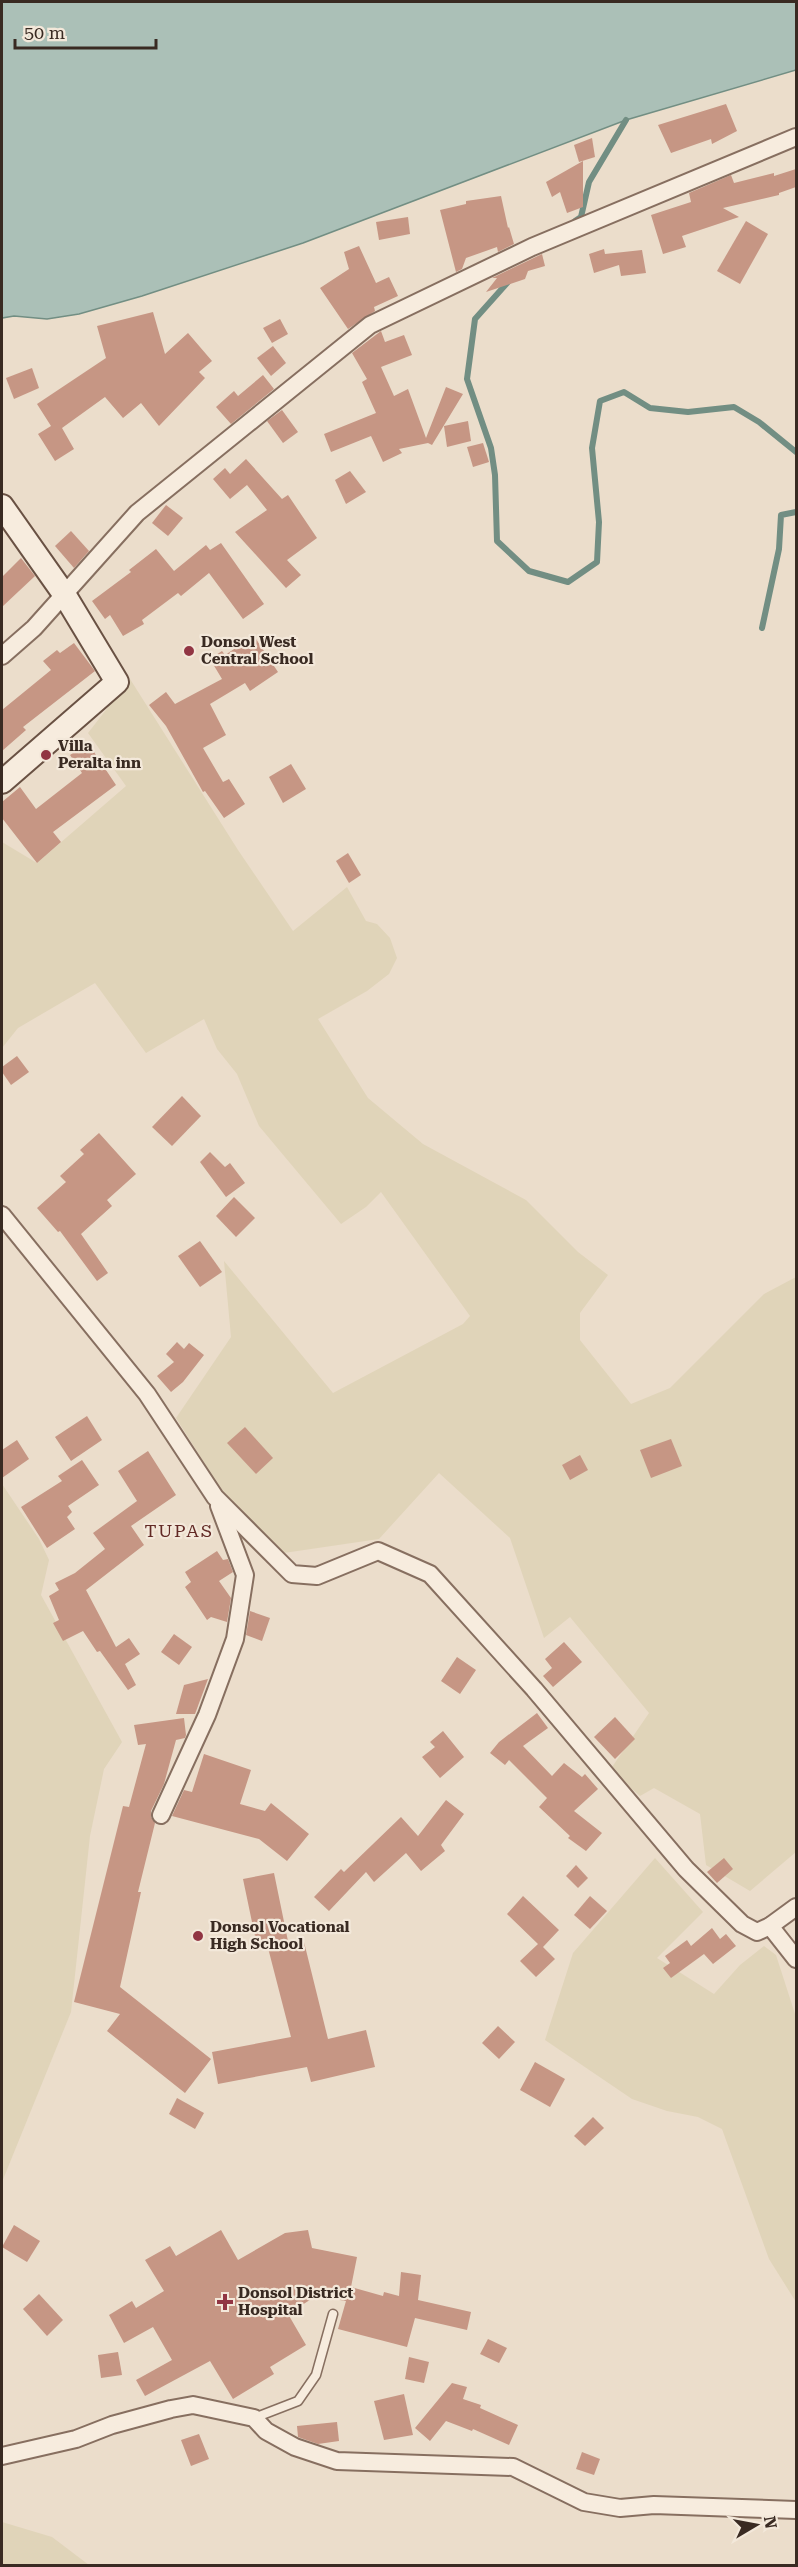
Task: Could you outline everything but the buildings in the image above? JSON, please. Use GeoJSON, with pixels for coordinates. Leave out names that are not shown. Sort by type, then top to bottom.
{"type":"FeatureCollection","features":[{"type":"Feature","properties":{"kind":"main road"},"geometry":{"type":"LineString","coordinates":[[2,506],[64,594],[117,682],[2,782]]}},
{"type":"Feature","properties":{"kind":"street"},"geometry":{"type":"LineString","coordinates":[[2,656],[34,628],[137,513],[370,325],[532,247],[796,137]]}},
{"type":"Feature","properties":{"kind":"street"},"geometry":{"type":"LineString","coordinates":[[2,1215],[147,1394],[215,1497],[260,1545],[292,1574],[317,1576],[378,1551],[429,1574],[534,1689],[686,1869],[742,1924],[757,1932],[770,1926],[796,1907]]}},
{"type":"Feature","properties":{"kind":"street"},"geometry":{"type":"LineString","coordinates":[[161,1815],[207,1715],[235,1639],[245,1575],[215,1497]]}},
{"type":"Feature","properties":{"kind":"street"},"geometry":{"type":"LineString","coordinates":[[770,1926],[796,1959]]}},
{"type":"Feature","properties":{"kind":"street"},"geometry":{"type":"LineString","coordinates":[[2,2456],[76,2439],[142,2417],[193,2405],[254,2418],[266,2431],[295,2447],[337,2461],[513,2467],[584,2502],[620,2508],[654,2505],[796,2510]]}},
{"type":"Feature","properties":{"kind":"lane"},"geometry":{"type":"LineString","coordinates":[[254,2418],[298,2401],[316,2374],[333,2314]]}},
{"type":"Feature","properties":{"kind":"shaded area"},"geometry":{"type":"Polygon","coordinates":[[[2,2],[796,2],[796,70],[626,120],[303,243],[142,296],[79,314],[47,319],[14,316],[2,318],[2,2]]]}},
{"type":"Feature","properties":{"kind":"shaded area"},"geometry":{"type":"Polygon","coordinates":[[[130,679],[238,850],[293,931],[347,887],[366,921],[377,924],[390,938],[397,958],[389,974],[367,991],[318,1019],[368,1098],[423,1144],[526,1200],[578,1252],[608,1275],[580,1313],[580,1340],[631,1404],[670,1388],[764,1294],[796,1277],[796,1852],[750,1891],[706,1865],[700,1814],[654,1788],[640,1796],[610,1770],[649,1713],[570,1617],[544,1638],[510,1538],[439,1473],[379,1539],[277,1554],[236,1510],[176,1418],[231,1337],[224,1261],[333,1393],[463,1324],[470,1316],[381,1192],[366,1207],[341,1224],[259,1126],[237,1074],[217,1049],[204,1019],[146,1053],[95,983],[18,1028],[2,1048],[2,842],[37,863],[126,786],[88,733],[130,679]]]}},
{"type":"Feature","properties":{"kind":"shaded area"},"geometry":{"type":"Polygon","coordinates":[[[2,1484],[39,1539],[49,1560],[41,1595],[122,1742],[104,1769],[90,1836],[71,2012],[2,2182],[2,1484]]]}},
{"type":"Feature","properties":{"kind":"shaded area"},"geometry":{"type":"Polygon","coordinates":[[[655,1858],[703,1912],[657,1958],[714,1994],[740,1965],[764,1946],[776,1955],[796,2017],[796,2302],[769,2259],[722,2129],[698,2117],[667,2111],[632,2099],[545,2040],[573,1953],[655,1858]]]}},
{"type":"Feature","properties":{"kind":"shaded area"},"geometry":{"type":"Polygon","coordinates":[[[2,2522],[52,2537],[89,2565],[2,2565],[2,2522]]]}},
{"type":"Feature","properties":{"kind":"waterway"},"geometry":{"type":"LineString","coordinates":[[575,221],[581,217],[589,182],[626,120]]}},
{"type":"Feature","properties":{"kind":"waterway"},"geometry":{"type":"LineString","coordinates":[[508,282],[475,319],[467,379],[491,448],[495,475],[497,541],[529,571],[568,582],[597,562],[599,522],[592,448],[600,401],[624,392],[650,408],[688,412],[734,407],[759,422],[796,452]]}},
{"type":"Feature","properties":{"kind":"waterway"},"geometry":{"type":"LineString","coordinates":[[762,628],[779,549],[781,515],[796,512]]}},
{"type":"Feature","properties":{"kind":"place","name":"Donsol West Central School"},"geometry":{"type":"Point","coordinates":[189,651]}},
{"type":"Feature","properties":{"kind":"place","name":"Villa Peralta inn"},"geometry":{"type":"Point","coordinates":[46,755]}},
{"type":"Feature","properties":{"kind":"place","name":"Donsol Vocational High School"},"geometry":{"type":"Point","coordinates":[198,1936]}},
{"type":"Feature","properties":{"kind":"place","name":"Donsol District Hospital"},"geometry":{"type":"Point","coordinates":[225,2302]}},
{"type":"Feature","properties":{"kind":"district","name":"TUPAS"},"geometry":{"type":"Point","coordinates":[179,1530]}}]}
